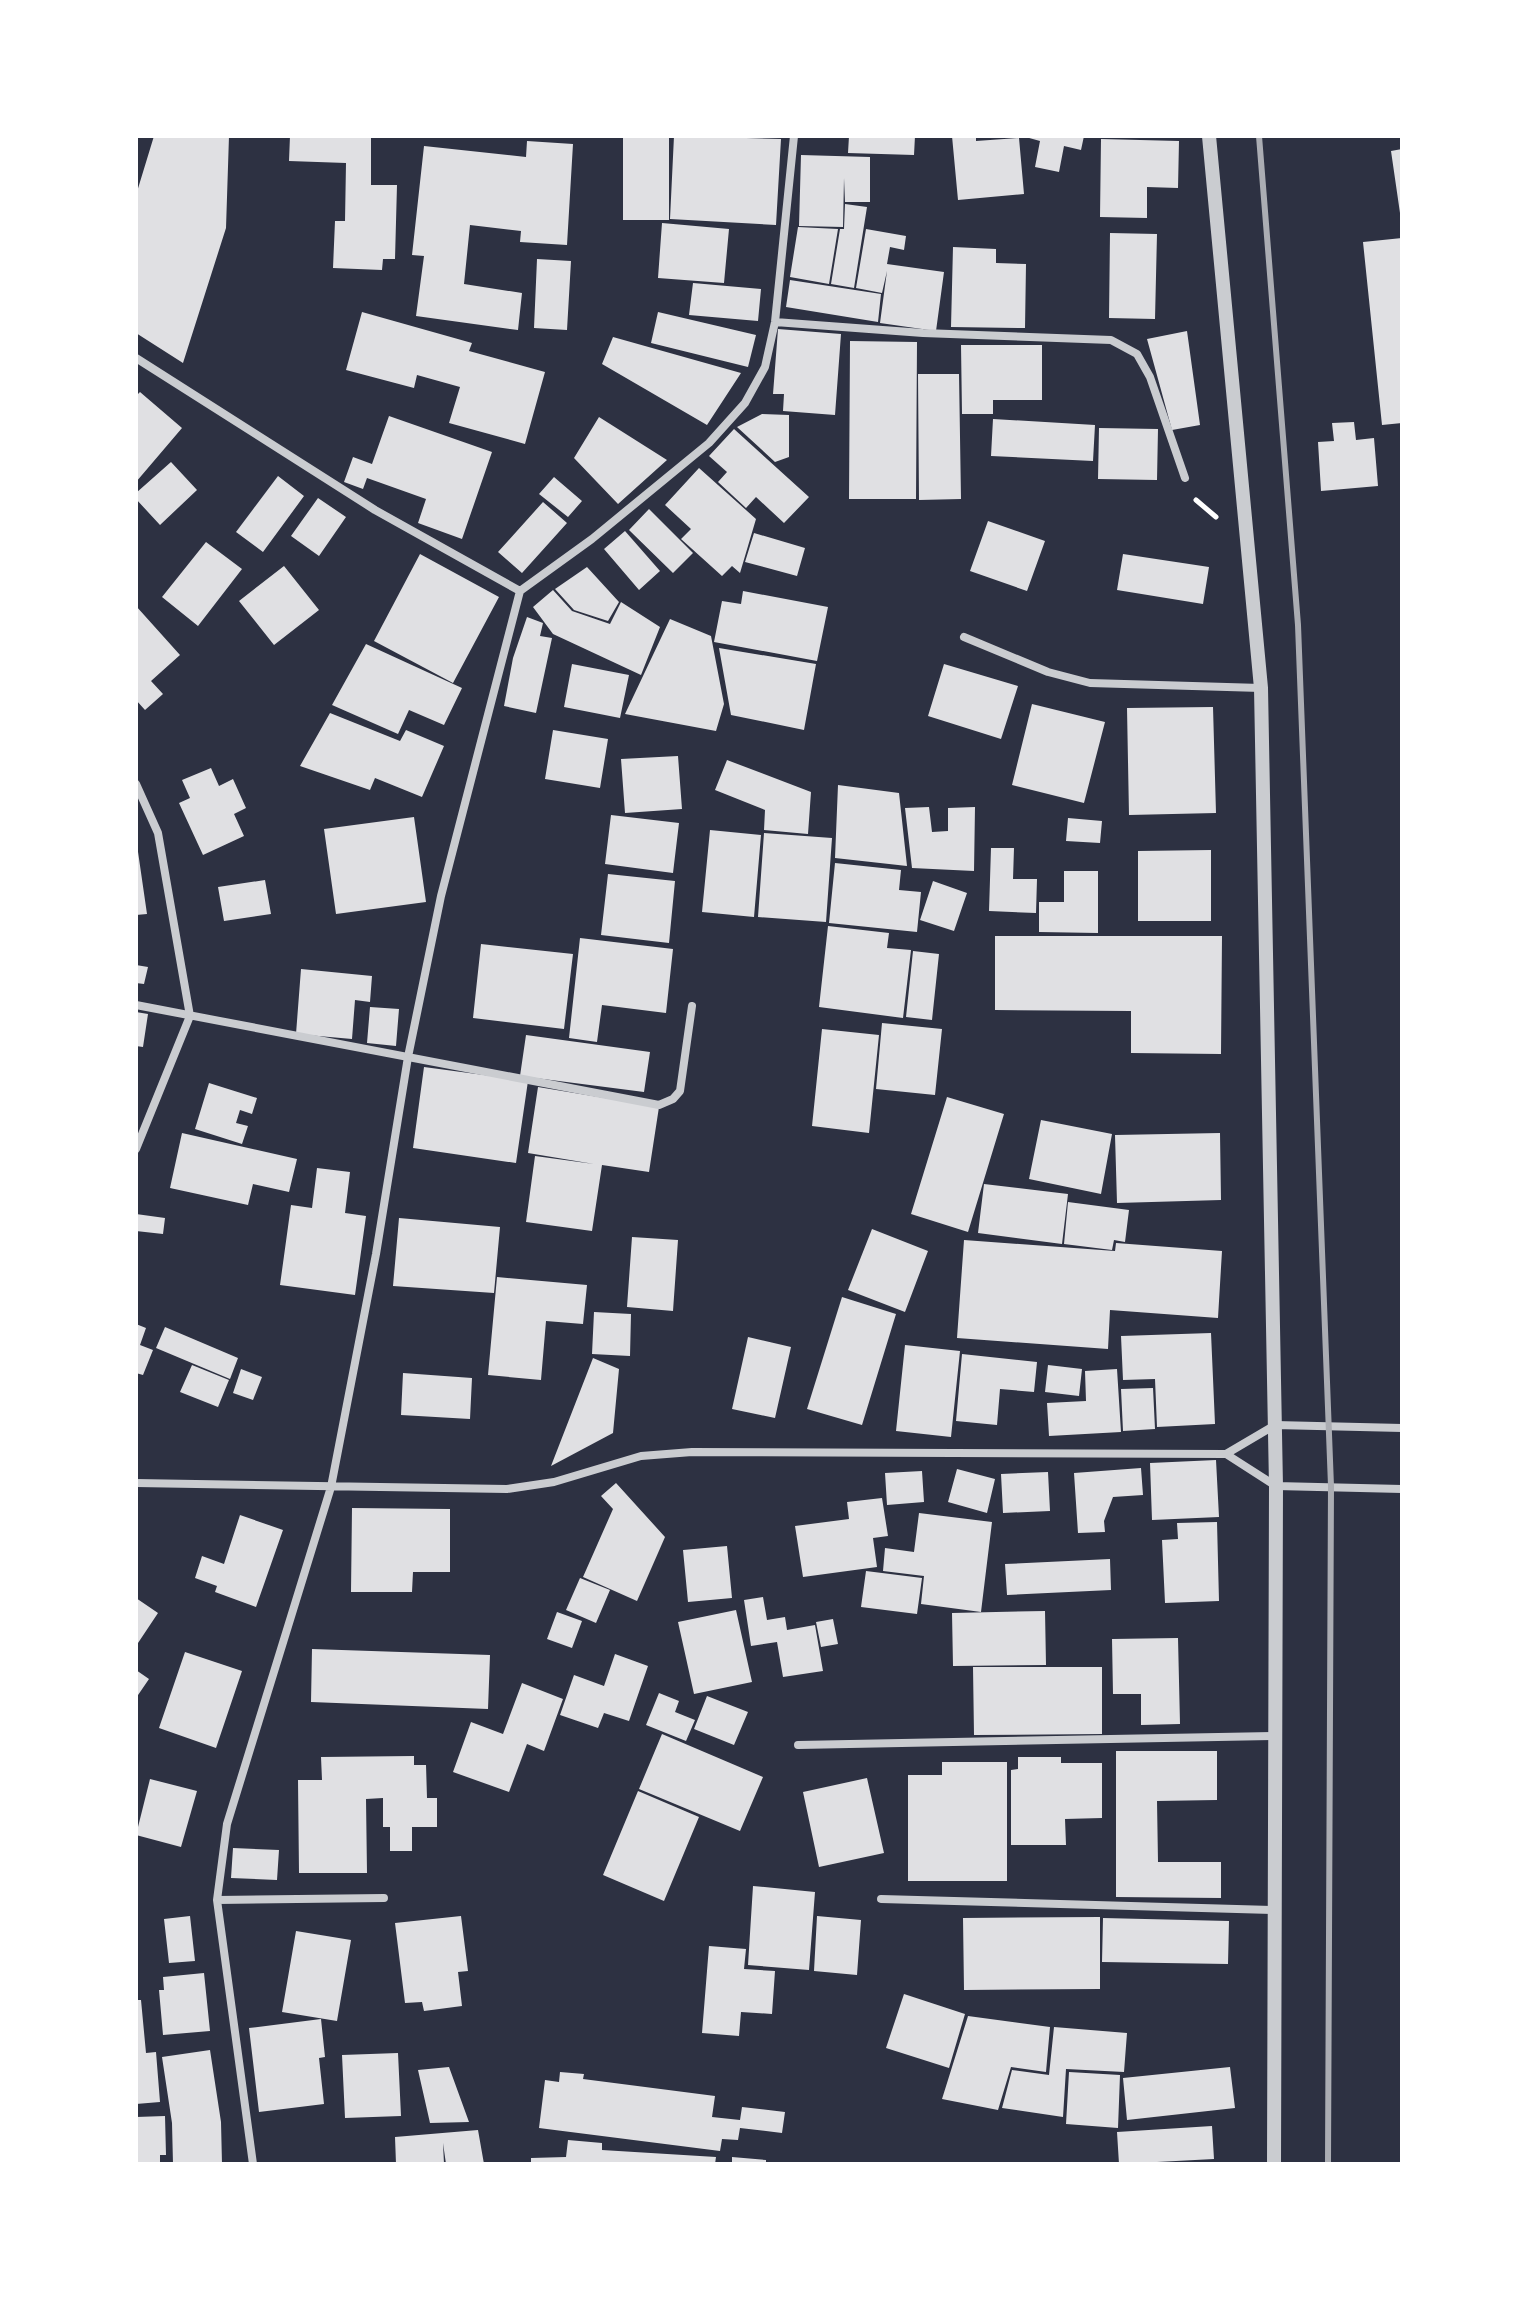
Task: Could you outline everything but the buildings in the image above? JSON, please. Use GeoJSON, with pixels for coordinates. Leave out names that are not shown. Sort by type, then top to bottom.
{"type":"FeatureCollection","features":[{"type":"Feature","properties":{"kind":"street"},"geometry":{"type":"LineString","coordinates":[[253,2164],[217,1900],[227,1824],[331,1487],[376,1254],[408,1057],[441,896],[520,591],[592,539],[709,443],[745,403],[765,367],[775,322],[794,136]]}},
{"type":"Feature","properties":{"kind":"street"},"geometry":{"type":"LineString","coordinates":[[1209,136],[1261,688],[1276,1486],[1274,2164]]}},
{"type":"Feature","properties":{"kind":"street"},"geometry":{"type":"LineString","coordinates":[[775,322],[923,333],[1111,340],[1137,354],[1150,377],[1185,478]]}},
{"type":"Feature","properties":{"kind":"street"},"geometry":{"type":"LineString","coordinates":[[136,358],[375,510],[520,591]]}},
{"type":"Feature","properties":{"kind":"street"},"geometry":{"type":"LineString","coordinates":[[964,637],[1048,672],[1090,683],[1261,688]]}},
{"type":"Feature","properties":{"kind":"street"},"geometry":{"type":"LineString","coordinates":[[136,784],[158,833],[190,1016],[136,1149]]}},
{"type":"Feature","properties":{"kind":"street"},"geometry":{"type":"LineString","coordinates":[[136,1005],[659,1105],[673,1099],[680,1091],[692,1006]]}},
{"type":"Feature","properties":{"kind":"street"},"geometry":{"type":"LineString","coordinates":[[136,1483],[507,1489],[554,1482],[641,1456],[692,1452],[1226,1454],[1275,1425],[1402,1428]]}},
{"type":"Feature","properties":{"kind":"street"},"geometry":{"type":"LineString","coordinates":[[1226,1454],[1276,1486],[1402,1489]]}},
{"type":"Feature","properties":{"kind":"street"},"geometry":{"type":"LineString","coordinates":[[798,1745],[1273,1736]]}},
{"type":"Feature","properties":{"kind":"street"},"geometry":{"type":"LineString","coordinates":[[217,1900],[384,1898]]}},
{"type":"Feature","properties":{"kind":"street"},"geometry":{"type":"LineString","coordinates":[[881,1899],[1275,1910]]}},
{"type":"Feature","properties":{"kind":"path"},"geometry":{"type":"LineString","coordinates":[[1185,478],[1197,502],[1213,517],[1247,530]]}},
{"type":"Feature","properties":{"kind":"railway"},"geometry":{"type":"LineString","coordinates":[[1259,136],[1298,625],[1331,1486],[1328,2164]]}}]}
